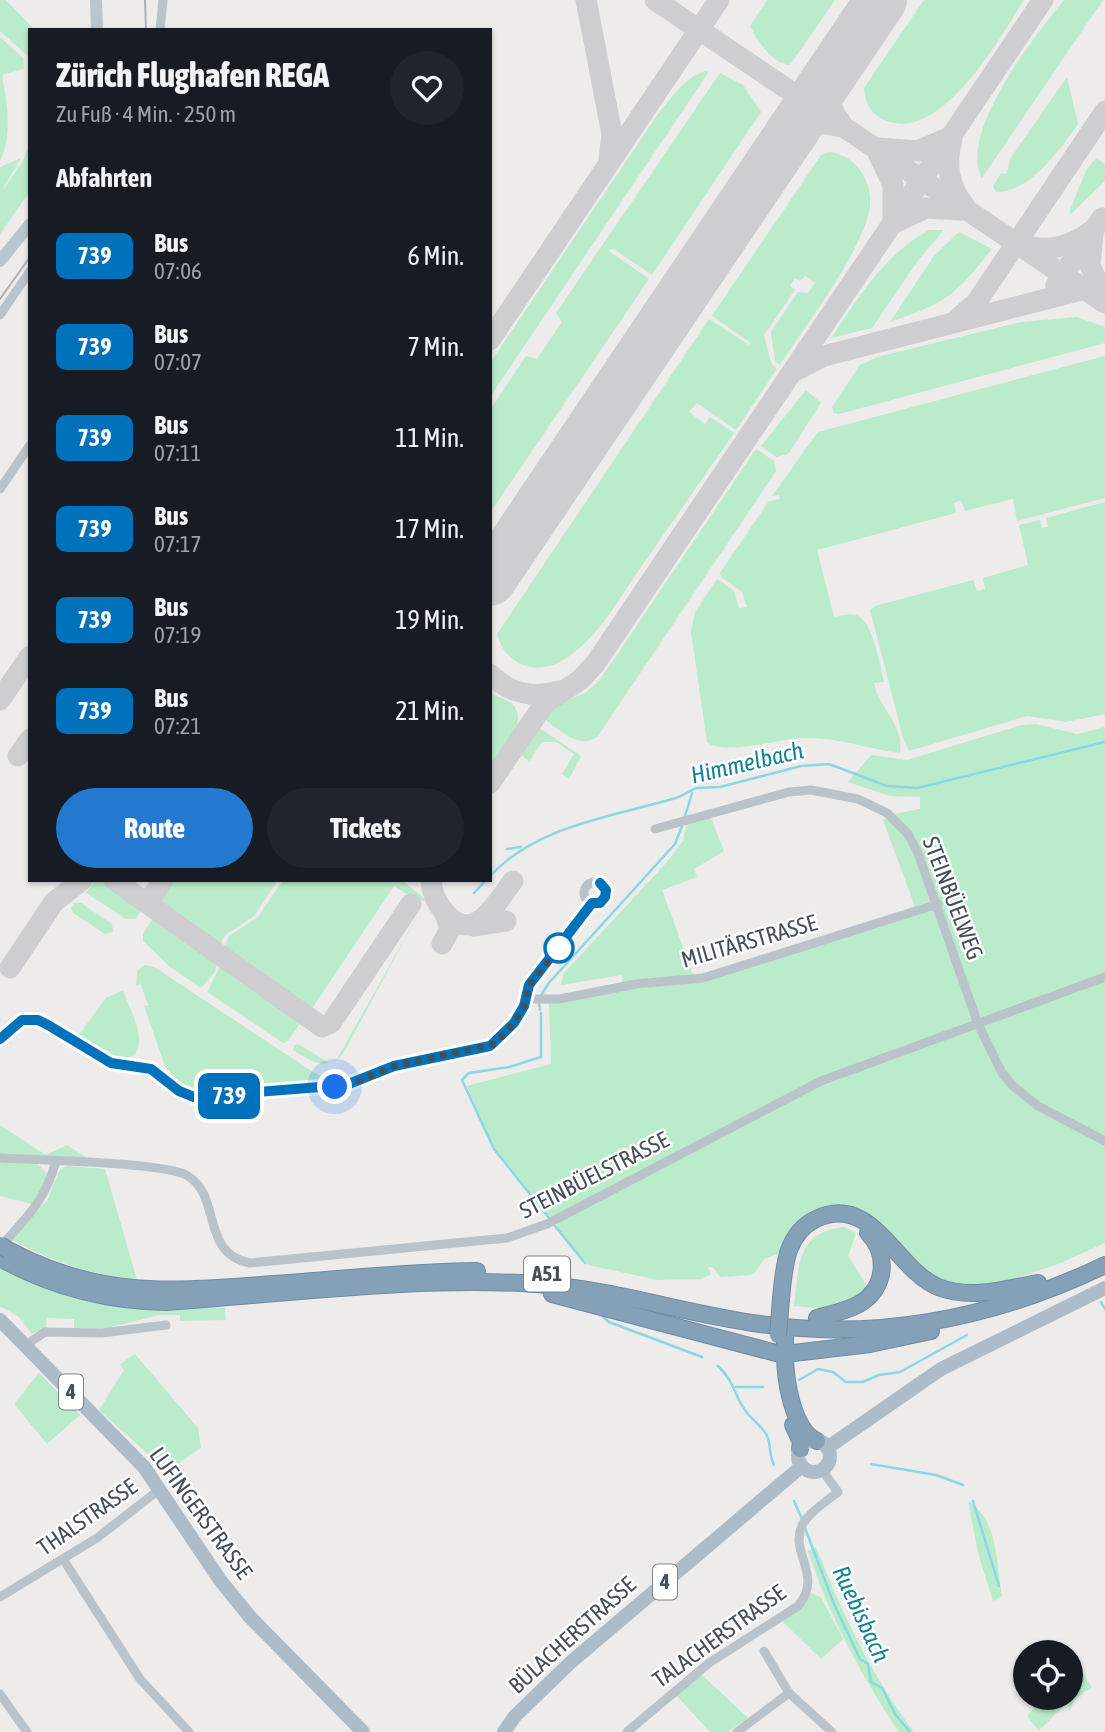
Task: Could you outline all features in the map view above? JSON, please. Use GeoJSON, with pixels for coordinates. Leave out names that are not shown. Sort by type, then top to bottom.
{"type":"FeatureCollection","features":[{"type":"Feature","properties":{"kind":"highway"},"geometry":{"type":"LineString","coordinates":[[800,1449],[800,1438],[782,1398],[780,1353],[786,1260],[797,1235],[811,1222],[836,1213],[869,1223],[911,1270],[939,1287],[973,1294],[1041,1287]]}},
{"type":"Feature","properties":{"kind":"highway"},"geometry":{"type":"LineString","coordinates":[[785,1299],[795,1257],[807,1235],[833,1222],[844,1222],[862,1229],[880,1251],[883,1267],[878,1285],[861,1303],[817,1318]]}},
{"type":"Feature","properties":{"kind":"highway","name":"A51"},"geometry":{"type":"LineString","coordinates":[[2,1252],[73,1290],[147,1302],[481,1282],[578,1288],[760,1324],[828,1329],[881,1328],[942,1320],[1005,1305],[1105,1253]]}},
{"type":"Feature","properties":{"kind":"highway","name":"A51"},"geometry":{"type":"LineString","coordinates":[[2,1252],[63,1275],[123,1289],[185,1290],[422,1273],[517,1272],[599,1281],[753,1312],[817,1318],[881,1318],[941,1310],[1041,1287],[1105,1265]]}},
{"type":"Feature","properties":{"kind":"highway"},"geometry":{"type":"LineString","coordinates":[[481,1282],[580,1300],[780,1353],[906,1337],[987,1314],[1041,1287]]}},
{"type":"Feature","properties":{"kind":"highway"},"geometry":{"type":"LineString","coordinates":[[780,1353],[790,1397],[806,1432],[822,1444]]}},
{"type":"Feature","properties":{"kind":"main road"},"geometry":{"type":"LineString","coordinates":[[96,0],[97,23]]}},
{"type":"Feature","properties":{"kind":"main road"},"geometry":{"type":"LineString","coordinates":[[0,261],[28,226]]}},
{"type":"Feature","properties":{"kind":"main road"},"geometry":{"type":"LineString","coordinates":[[822,1444],[829,1460],[822,1470],[811,1472],[802,1466],[798,1458],[800,1449],[806,1443],[822,1444],[941,1369],[1105,1288]]}},
{"type":"Feature","properties":{"kind":"main road","name":"LUFINGERSTRASSE"},"geometry":{"type":"LineString","coordinates":[[1,1321],[144,1468],[220,1580],[250,1618],[363,1732]]}},
{"type":"Feature","properties":{"kind":"main road","name":"BÜLACHERSTRASSE"},"geometry":{"type":"LineString","coordinates":[[504,1732],[515,1716],[571,1662],[802,1466]]}},
{"type":"Feature","properties":{"kind":"street"},"geometry":{"type":"LineString","coordinates":[[160,28],[163,0]]}},
{"type":"Feature","properties":{"kind":"street"},"geometry":{"type":"LineString","coordinates":[[0,315],[28,277]]}},
{"type":"Feature","properties":{"kind":"street"},"geometry":{"type":"LineString","coordinates":[[0,489],[28,448]]}},
{"type":"Feature","properties":{"kind":"street","name":"STEINBÜELWEG"},"geometry":{"type":"LineString","coordinates":[[655,829],[801,789],[868,803],[887,813],[908,834],[937,904],[991,1055],[1013,1086],[1038,1106],[1105,1140]]}},
{"type":"Feature","properties":{"kind":"street"},"geometry":{"type":"LineString","coordinates":[[0,1040],[22,1020],[38,1020],[106,1060],[151,1069],[187,1095],[232,1096],[346,1085],[394,1066],[490,1046],[514,1023],[526,999],[529,985],[592,903]]}},
{"type":"Feature","properties":{"kind":"street","name":"MILITÄRSTRASSE"},"geometry":{"type":"LineString","coordinates":[[526,999],[559,999],[636,984],[703,978],[937,904]]}},
{"type":"Feature","properties":{"kind":"street"},"geometry":{"type":"LineString","coordinates":[[978,1024],[1105,977]]}},
{"type":"Feature","properties":{"kind":"street","name":"STEINBÜELSTRASSE"},"geometry":{"type":"LineString","coordinates":[[56,1161],[174,1171],[191,1178],[202,1194],[220,1244],[230,1255],[250,1263],[507,1238],[547,1224],[821,1081],[978,1024]]}},
{"type":"Feature","properties":{"kind":"street"},"geometry":{"type":"LineString","coordinates":[[0,1158],[56,1161],[48,1189],[2,1252]]}},
{"type":"Feature","properties":{"kind":"street"},"geometry":{"type":"LineString","coordinates":[[26,1345],[45,1332],[102,1333],[166,1325]]}},
{"type":"Feature","properties":{"kind":"street","name":"TALACHERSTRASSE"},"geometry":{"type":"LineString","coordinates":[[627,1732],[709,1663],[798,1606],[809,1588],[809,1578],[799,1544],[800,1530],[809,1516],[838,1492],[822,1470]]}},
{"type":"Feature","properties":{"kind":"street","name":"THALSTRASSE"},"geometry":{"type":"LineString","coordinates":[[0,1597],[97,1538],[160,1489]]}},
{"type":"Feature","properties":{"kind":"street"},"geometry":{"type":"LineString","coordinates":[[63,1559],[128,1662],[189,1732]]}},
{"type":"Feature","properties":{"kind":"street"},"geometry":{"type":"LineString","coordinates":[[764,1651],[789,1693],[832,1732]]}},
{"type":"Feature","properties":{"kind":"street"},"geometry":{"type":"LineString","coordinates":[[737,1732],[789,1693]]}},
{"type":"Feature","properties":{"kind":"street"},"geometry":{"type":"LineString","coordinates":[[0,1694],[27,1732]]}},
{"type":"Feature","properties":{"kind":"green space"},"geometry":{"type":"Polygon","coordinates":[[[0,0],[6,0],[33,28],[28,28],[28,56],[0,31],[0,0]]]}},
{"type":"Feature","properties":{"kind":"green space"},"geometry":{"type":"Polygon","coordinates":[[[767,0],[835,0],[790,65],[771,56],[750,26],[767,0]]]}},
{"type":"Feature","properties":{"kind":"green space"},"geometry":{"type":"Polygon","coordinates":[[[924,0],[1024,0],[984,61],[948,102],[928,116],[907,123],[887,121],[870,108],[864,88],[924,0]]]}},
{"type":"Feature","properties":{"kind":"green space"},"geometry":{"type":"Polygon","coordinates":[[[1064,0],[1103,0],[982,178],[977,159],[980,136],[990,111],[1020,59],[1064,0]]]}},
{"type":"Feature","properties":{"kind":"green space"},"geometry":{"type":"Polygon","coordinates":[[[0,37],[23,58],[24,69],[2,75],[8,129],[0,161],[0,37]]]}},
{"type":"Feature","properties":{"kind":"green space"},"geometry":{"type":"Polygon","coordinates":[[[706,71],[708,73],[492,394],[492,360],[658,114],[685,83],[706,71]]]}},
{"type":"Feature","properties":{"kind":"green space"},"geometry":{"type":"Polygon","coordinates":[[[720,73],[743,85],[761,112],[652,275],[612,248],[609,251],[649,279],[492,510],[492,407],[526,356],[537,359],[562,322],[556,313],[720,73]]]}},
{"type":"Feature","properties":{"kind":"green space"},"geometry":{"type":"Polygon","coordinates":[[[1067,77],[1078,124],[1053,157],[1033,177],[1009,190],[996,192],[993,186],[1001,173],[1007,174],[1010,159],[1067,77]]]}},
{"type":"Feature","properties":{"kind":"green space"},"geometry":{"type":"Polygon","coordinates":[[[28,149],[28,194],[0,234],[0,167],[21,158],[1,192],[22,163],[28,149]]]}},
{"type":"Feature","properties":{"kind":"green space"},"geometry":{"type":"Polygon","coordinates":[[[830,152],[849,159],[856,166],[867,182],[869,192],[869,212],[863,230],[843,269],[780,365],[775,361],[771,332],[798,292],[808,293],[815,283],[805,276],[800,281],[795,278],[790,286],[795,290],[764,335],[771,363],[777,369],[736,430],[697,403],[689,412],[705,424],[710,417],[734,433],[616,605],[589,639],[568,657],[546,667],[525,666],[516,661],[501,646],[497,634],[709,319],[749,345],[751,343],[712,316],[821,155],[830,152]]]}},
{"type":"Feature","properties":{"kind":"green space"},"geometry":{"type":"Polygon","coordinates":[[[1096,158],[1105,164],[1105,181],[1071,214],[1069,212],[1086,171],[1096,158]]]}},
{"type":"Feature","properties":{"kind":"green space"},"geometry":{"type":"Polygon","coordinates":[[[929,230],[944,230],[919,259],[872,328],[831,338],[886,264],[899,251],[929,230]]]}},
{"type":"Feature","properties":{"kind":"green space"},"geometry":{"type":"Polygon","coordinates":[[[959,232],[992,249],[948,296],[925,309],[890,322],[934,256],[959,232]]]}},
{"type":"Feature","properties":{"kind":"green space"},"geometry":{"type":"Polygon","coordinates":[[[1077,317],[1105,327],[1105,343],[839,414],[834,413],[832,407],[860,365],[877,357],[1021,322],[1077,317]]]}},
{"type":"Feature","properties":{"kind":"green space"},"geometry":{"type":"Polygon","coordinates":[[[1105,356],[1105,498],[1017,521],[1013,499],[965,511],[961,500],[954,503],[956,513],[817,550],[834,617],[856,615],[867,625],[871,634],[884,682],[874,683],[898,733],[900,753],[820,738],[735,747],[714,746],[707,742],[691,632],[695,612],[717,579],[734,591],[739,608],[747,607],[742,592],[721,577],[720,573],[769,501],[780,499],[779,495],[772,496],[818,432],[1105,356]]]}},
{"type":"Feature","properties":{"kind":"green space"},"geometry":{"type":"Polygon","coordinates":[[[806,390],[821,403],[788,454],[776,457],[761,446],[806,390]]]}},
{"type":"Feature","properties":{"kind":"green space"},"geometry":{"type":"Polygon","coordinates":[[[756,449],[774,461],[776,471],[598,736],[584,741],[563,733],[544,719],[551,707],[585,693],[600,680],[756,449]]]}},
{"type":"Feature","properties":{"kind":"green space"},"geometry":{"type":"Polygon","coordinates":[[[1105,502],[1105,714],[1066,722],[1027,716],[909,751],[904,741],[870,610],[875,606],[973,580],[977,591],[985,589],[983,578],[1028,565],[1019,525],[1040,520],[1042,528],[1048,527],[1046,518],[1105,502]]]}},
{"type":"Feature","properties":{"kind":"green space"},"geometry":{"type":"Polygon","coordinates":[[[492,693],[509,702],[518,713],[515,730],[506,749],[492,767],[492,693]]]}},
{"type":"Feature","properties":{"kind":"green space"},"geometry":{"type":"Polygon","coordinates":[[[1036,724],[1077,734],[1105,727],[1105,1243],[1058,1264],[980,1290],[928,1278],[874,1218],[850,1209],[804,1218],[787,1236],[778,1254],[764,1259],[755,1273],[750,1275],[720,1277],[713,1267],[708,1267],[711,1274],[701,1279],[658,1280],[588,1265],[556,1226],[559,1223],[550,1217],[491,1143],[467,1086],[551,1064],[549,1004],[623,990],[622,975],[561,985],[563,974],[667,862],[683,841],[687,824],[711,818],[724,851],[694,869],[697,877],[662,890],[696,983],[917,912],[883,820],[894,814],[920,809],[920,797],[890,796],[848,782],[871,755],[907,760],[1021,725],[1036,724]]]}},
{"type":"Feature","properties":{"kind":"green space"},"geometry":{"type":"Polygon","coordinates":[[[538,727],[581,756],[569,779],[562,774],[574,754],[556,742],[542,742],[529,761],[521,755],[521,750],[538,727]]]}},
{"type":"Feature","properties":{"kind":"green space"},"geometry":{"type":"Polygon","coordinates":[[[94,882],[109,882],[144,907],[135,919],[126,919],[86,893],[94,882]]]}},
{"type":"Feature","properties":{"kind":"green space"},"geometry":{"type":"Polygon","coordinates":[[[172,882],[277,882],[254,916],[225,935],[218,949],[161,907],[162,897],[172,882]]]}},
{"type":"Feature","properties":{"kind":"green space"},"geometry":{"type":"Polygon","coordinates":[[[282,882],[404,882],[426,900],[418,902],[394,886],[313,1007],[305,1010],[222,952],[229,936],[258,917],[282,882]]]}},
{"type":"Feature","properties":{"kind":"green space"},"geometry":{"type":"Polygon","coordinates":[[[74,903],[81,903],[112,924],[113,932],[105,934],[73,913],[71,908],[74,903]]]}},
{"type":"Feature","properties":{"kind":"green space"},"geometry":{"type":"Polygon","coordinates":[[[419,913],[343,1054],[337,1059],[419,913]]]}},
{"type":"Feature","properties":{"kind":"green space"},"geometry":{"type":"Polygon","coordinates":[[[154,917],[161,919],[218,960],[215,972],[201,988],[170,967],[143,941],[143,934],[154,917]]]}},
{"type":"Feature","properties":{"kind":"green space"},"geometry":{"type":"Polygon","coordinates":[[[222,963],[296,1016],[300,1023],[289,1040],[283,1043],[207,992],[222,963]]]}},
{"type":"Feature","properties":{"kind":"green space"},"geometry":{"type":"Polygon","coordinates":[[[144,965],[154,967],[330,1083],[218,1092],[188,1089],[175,1079],[165,1066],[144,1006],[148,1005],[141,984],[136,986],[137,971],[144,965]]]}},
{"type":"Feature","properties":{"kind":"green space"},"geometry":{"type":"Polygon","coordinates":[[[123,990],[139,1038],[137,1050],[132,1056],[124,1057],[93,1046],[78,1036],[106,998],[123,990]]]}},
{"type":"Feature","properties":{"kind":"green space"},"geometry":{"type":"Polygon","coordinates":[[[298,1044],[329,1063],[318,1063],[306,1058],[293,1050],[294,1045],[298,1044]]]}},
{"type":"Feature","properties":{"kind":"green space"},"geometry":{"type":"Polygon","coordinates":[[[0,1125],[46,1155],[67,1145],[89,1159],[0,1154],[0,1125]]]}},
{"type":"Feature","properties":{"kind":"green space"},"geometry":{"type":"Polygon","coordinates":[[[0,1162],[38,1164],[48,1175],[32,1204],[0,1196],[0,1162]]]}},
{"type":"Feature","properties":{"kind":"green space"},"geometry":{"type":"Polygon","coordinates":[[[66,1166],[105,1169],[137,1280],[104,1275],[73,1266],[12,1240],[48,1199],[59,1171],[66,1166]]]}},
{"type":"Feature","properties":{"kind":"green space"},"geometry":{"type":"Polygon","coordinates":[[[844,1227],[856,1233],[848,1256],[870,1291],[829,1309],[794,1306],[799,1265],[808,1244],[828,1230],[844,1227]]]}},
{"type":"Feature","properties":{"kind":"green space"},"geometry":{"type":"Polygon","coordinates":[[[0,1265],[191,1307],[225,1308],[226,1320],[180,1321],[180,1315],[159,1315],[108,1328],[74,1328],[74,1319],[47,1318],[46,1328],[32,1334],[19,1317],[0,1306],[0,1265]]]}},
{"type":"Feature","properties":{"kind":"green space"},"geometry":{"type":"Polygon","coordinates":[[[135,1354],[198,1428],[201,1448],[167,1471],[99,1410],[124,1370],[120,1364],[135,1354]]]}},
{"type":"Feature","properties":{"kind":"green space"},"geometry":{"type":"Polygon","coordinates":[[[39,1373],[80,1415],[47,1444],[14,1404],[39,1373]]]}},
{"type":"Feature","properties":{"kind":"green space"},"geometry":{"type":"Polygon","coordinates":[[[968,1501],[986,1519],[991,1531],[1002,1596],[993,1601],[978,1553],[968,1501]]]}},
{"type":"Feature","properties":{"kind":"green space"},"geometry":{"type":"Polygon","coordinates":[[[816,1547],[859,1643],[884,1688],[914,1732],[899,1732],[847,1644],[808,1551],[816,1547]]]}},
{"type":"Feature","properties":{"kind":"green space"},"geometry":{"type":"Polygon","coordinates":[[[811,1593],[821,1597],[843,1639],[821,1659],[782,1621],[800,1608],[811,1593]]]}},
{"type":"Feature","properties":{"kind":"green space"},"geometry":{"type":"Polygon","coordinates":[[[701,1674],[748,1718],[728,1732],[710,1732],[676,1695],[701,1674]]]}},
{"type":"Feature","properties":{"kind":"green space"},"geometry":{"type":"Polygon","coordinates":[[[1083,1674],[1092,1687],[1083,1694],[1083,1674]]]}},
{"type":"Feature","properties":{"kind":"green space"},"geometry":{"type":"Polygon","coordinates":[[[1032,1710],[1059,1710],[1039,1731],[1027,1716],[1032,1710]]]}},
{"type":"Feature","properties":{"kind":"waterway","name":"Himmelbach"},"geometry":{"type":"LineString","coordinates":[[492,874],[510,858],[554,833],[679,797],[696,788],[720,787],[801,766],[829,764],[887,786],[917,788],[1105,742]]}},
{"type":"Feature","properties":{"kind":"waterway","name":"Ruebisbach"},"geometry":{"type":"LineString","coordinates":[[685,816],[692,793]]}},
{"type":"Feature","properties":{"kind":"waterway","name":"Ruebisbach"},"geometry":{"type":"LineString","coordinates":[[542,994],[548,984],[675,844],[682,826]]}},
{"type":"Feature","properties":{"kind":"waterway","name":"Himmelbach"},"geometry":{"type":"LineString","coordinates":[[507,849],[521,847]]}},
{"type":"Feature","properties":{"kind":"waterway","name":"Himmelbach"},"geometry":{"type":"LineString","coordinates":[[474,893],[484,882]]}},
{"type":"Feature","properties":{"kind":"waterway","name":"Ruebisbach"},"geometry":{"type":"LineString","coordinates":[[539,1004],[540,1010]]}},
{"type":"Feature","properties":{"kind":"waterway","name":"Ruebisbach"},"geometry":{"type":"LineString","coordinates":[[541,1013],[541,1057],[509,1067],[469,1073],[462,1080],[494,1149],[549,1218]]}},
{"type":"Feature","properties":{"kind":"waterway","name":"Ruebisbach"},"geometry":{"type":"LineString","coordinates":[[554,1225],[585,1263]]}},
{"type":"Feature","properties":{"kind":"waterway"},"geometry":{"type":"LineString","coordinates":[[1101,1302],[1105,1309]]}},
{"type":"Feature","properties":{"kind":"waterway","name":"Ruebisbach"},"geometry":{"type":"LineString","coordinates":[[600,1314],[609,1322],[702,1357]]}},
{"type":"Feature","properties":{"kind":"waterway"},"geometry":{"type":"LineString","coordinates":[[799,1380],[818,1369],[833,1372],[846,1382],[863,1382],[879,1375],[900,1372],[967,1335]]}},
{"type":"Feature","properties":{"kind":"waterway","name":"Ruebisbach"},"geometry":{"type":"LineString","coordinates":[[718,1366],[728,1378],[747,1413],[766,1435],[774,1465]]}},
{"type":"Feature","properties":{"kind":"waterway"},"geometry":{"type":"LineString","coordinates":[[736,1387],[763,1387]]}},
{"type":"Feature","properties":{"kind":"waterway"},"geometry":{"type":"LineString","coordinates":[[871,1464],[936,1475],[963,1485]]}},
{"type":"Feature","properties":{"kind":"waterway","name":"Ruebisbach"},"geometry":{"type":"LineString","coordinates":[[794,1501],[802,1519]]}},
{"type":"Feature","properties":{"kind":"waterway"},"geometry":{"type":"LineString","coordinates":[[973,1501],[999,1586]]}},
{"type":"Feature","properties":{"kind":"waterway","name":"Ruebisbach"},"geometry":{"type":"LineString","coordinates":[[805,1528],[834,1604],[860,1659],[868,1664],[871,1682],[882,1688],[895,1714],[910,1732]]}},
{"type":"Feature","properties":{"kind":"taxiway"},"geometry":{"type":"LineString","coordinates":[[586,0],[612,134],[609,160]]}},
{"type":"Feature","properties":{"kind":"taxiway"},"geometry":{"type":"LineString","coordinates":[[655,0],[1105,303]]}},
{"type":"Feature","properties":{"kind":"taxiway"},"geometry":{"type":"LineString","coordinates":[[492,337],[719,0]]}},
{"type":"Feature","properties":{"kind":"taxiway"},"geometry":{"type":"LineString","coordinates":[[492,780],[545,703],[580,680],[595,664],[1043,0]]}},
{"type":"Feature","properties":{"kind":"taxiway"},"geometry":{"type":"LineString","coordinates":[[836,66],[828,89],[830,103],[842,124]]}},
{"type":"Feature","properties":{"kind":"taxiway"},"geometry":{"type":"LineString","coordinates":[[957,319],[976,303],[1105,111]]}},
{"type":"Feature","properties":{"kind":"taxiway"},"geometry":{"type":"LineString","coordinates":[[785,143],[802,127],[816,124],[840,127]]}},
{"type":"Feature","properties":{"kind":"taxiway"},"geometry":{"type":"LineString","coordinates":[[879,148],[918,151],[948,138]]}},
{"type":"Feature","properties":{"kind":"taxiway"},"geometry":{"type":"LineString","coordinates":[[952,140],[950,174],[964,205]]}},
{"type":"Feature","properties":{"kind":"taxiway"},"geometry":{"type":"LineString","coordinates":[[877,151],[893,185],[893,220]]}},
{"type":"Feature","properties":{"kind":"taxiway"},"geometry":{"type":"LineString","coordinates":[[896,222],[926,208],[961,210]]}},
{"type":"Feature","properties":{"kind":"taxiway"},"geometry":{"type":"LineString","coordinates":[[1056,285],[1102,218]]}},
{"type":"Feature","properties":{"kind":"taxiway"},"geometry":{"type":"LineString","coordinates":[[1022,245],[1058,247],[1091,231]]}},
{"type":"Feature","properties":{"kind":"taxiway"},"geometry":{"type":"LineString","coordinates":[[1093,235],[1090,265],[1104,298]]}},
{"type":"Feature","properties":{"kind":"taxiway"},"geometry":{"type":"LineString","coordinates":[[795,371],[824,356],[1105,284]]}},
{"type":"Feature","properties":{"kind":"taxiway"},"geometry":{"type":"LineString","coordinates":[[0,700],[28,659]]}},
{"type":"Feature","properties":{"kind":"taxiway"},"geometry":{"type":"LineString","coordinates":[[492,676],[505,686],[522,693],[559,691]]}},
{"type":"Feature","properties":{"kind":"taxiway"},"geometry":{"type":"LineString","coordinates":[[18,756],[28,742]]}},
{"type":"Feature","properties":{"kind":"taxiway"},"geometry":{"type":"LineString","coordinates":[[431,882],[443,911],[458,923],[467,925],[485,916],[513,881]]}},
{"type":"Feature","properties":{"kind":"taxiway"},"geometry":{"type":"LineString","coordinates":[[10,968],[54,902],[79,882]]}},
{"type":"Feature","properties":{"kind":"taxiway"},"geometry":{"type":"LineString","coordinates":[[117,882],[322,1027],[331,1023],[411,904]]}},
{"type":"Feature","properties":{"kind":"taxiway"},"geometry":{"type":"LineString","coordinates":[[141,899],[151,898],[162,882]]}},
{"type":"Feature","properties":{"kind":"taxiway"},"geometry":{"type":"LineString","coordinates":[[442,944],[450,929],[445,913]]}},
{"type":"Feature","properties":{"kind":"taxiway"},"geometry":{"type":"LineString","coordinates":[[473,926],[506,921]]}},
{"type":"Feature","properties":{"kind":"runway"},"geometry":{"type":"LineString","coordinates":[[492,577],[881,0]]}},
{"type":"Feature","properties":{"kind":"tram line"},"geometry":{"type":"LineString","coordinates":[[145,0],[146,28]]}},
{"type":"Feature","properties":{"kind":"tram line"},"geometry":{"type":"LineString","coordinates":[[0,299],[28,260]]}},
{"type":"Feature","properties":{"kind":"bus line","name":"739"},"geometry":{"type":"LineString","coordinates":[[0,1039],[6,1031],[22,1020],[38,1020],[100,1058],[111,1063],[151,1069],[179,1091],[194,1097],[346,1085],[394,1066],[495,1044],[514,1023],[524,1006],[529,985],[538,972],[592,903],[600,903],[605,897],[606,890],[600,883]]}},
{"type":"Feature","properties":{"kind":"route"},"geometry":{"type":"LineString","coordinates":[[335,1087],[354,1083],[394,1066],[495,1044],[514,1023],[524,1006],[529,985],[559,948]]}}]}
